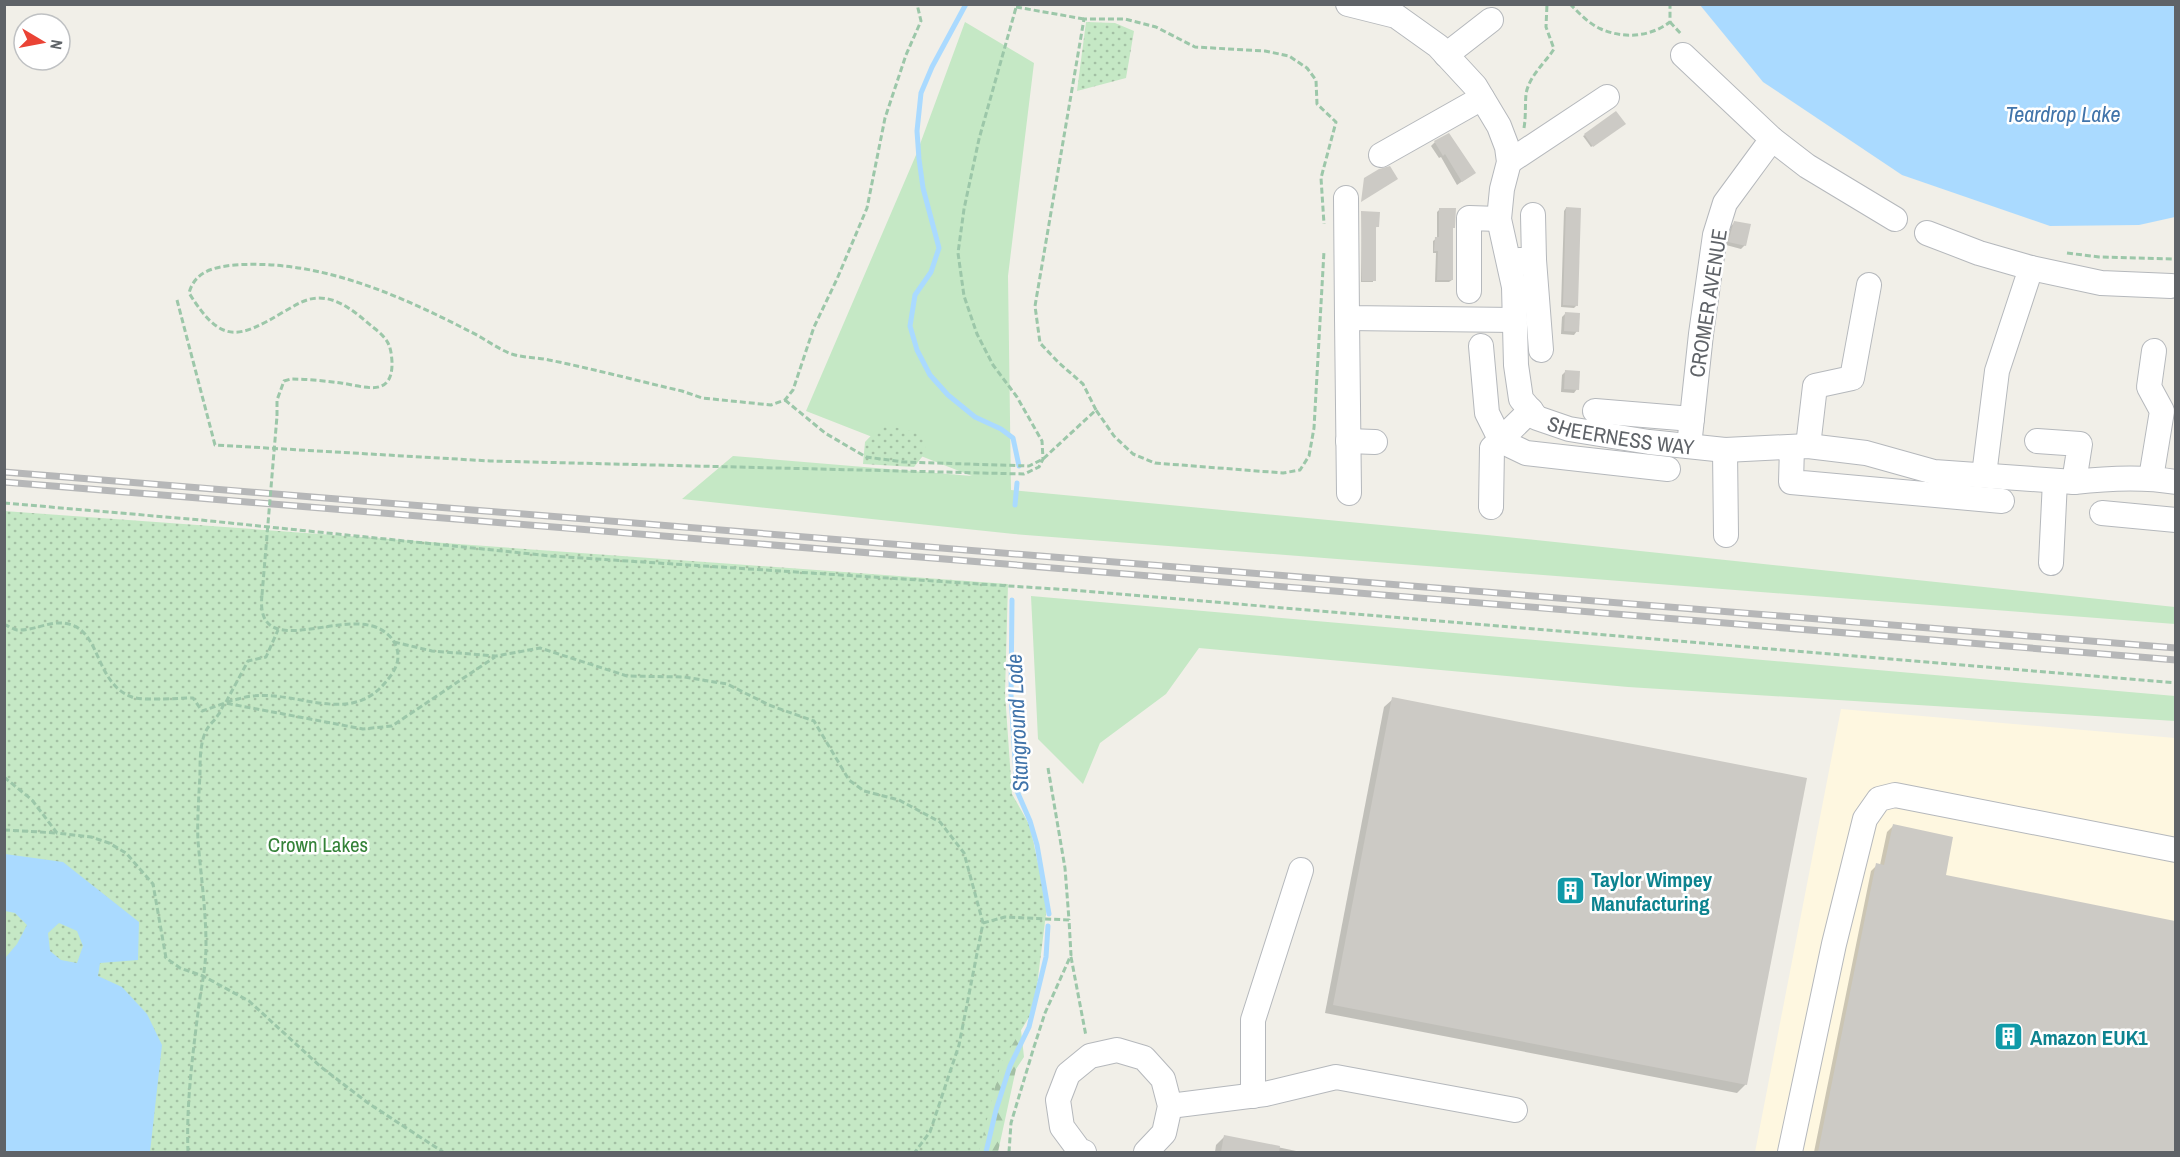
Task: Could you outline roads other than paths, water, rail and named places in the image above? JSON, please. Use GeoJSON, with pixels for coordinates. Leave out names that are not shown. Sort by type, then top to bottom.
{"type":"FeatureCollection","features":[{"type":"Feature","properties":{"kind":"street"},"geometry":{"type":"LineString","coordinates":[[1348,4],[1396,16],[1438,46],[1475,86],[1499,126],[1508,155],[1606,97]]}},
{"type":"Feature","properties":{"kind":"street"},"geometry":{"type":"LineString","coordinates":[[1446,55],[1491,20]]}},
{"type":"Feature","properties":{"kind":"street"},"geometry":{"type":"LineString","coordinates":[[1684,47],[1772,140],[1807,166],[1895,219]]}},
{"type":"Feature","properties":{"kind":"street"},"geometry":{"type":"LineString","coordinates":[[1381,155],[1482,98]]}},
{"type":"Feature","properties":{"kind":"street","name":"CROMER AVENUE"},"geometry":{"type":"LineString","coordinates":[[1689,446],[1715,235],[1725,203],[1772,140]]}},
{"type":"Feature","properties":{"kind":"street","name":"SHEERNESS WAY"},"geometry":{"type":"LineString","coordinates":[[1508,155],[1499,219],[1510,260],[1514,287],[1516,365],[1521,399],[1538,418],[1569,429],[1649,442],[1725,450],[1800,447],[1866,453],[1934,472],[2065,481],[2151,478],[2175,482]]}},
{"type":"Feature","properties":{"kind":"street"},"geometry":{"type":"LineString","coordinates":[[1346,198],[1349,493]]}},
{"type":"Feature","properties":{"kind":"street"},"geometry":{"type":"LineString","coordinates":[[1468,291],[1469,208],[1499,219]]}},
{"type":"Feature","properties":{"kind":"street"},"geometry":{"type":"LineString","coordinates":[[1533,215],[1540,351]]}},
{"type":"Feature","properties":{"kind":"street"},"geometry":{"type":"LineString","coordinates":[[1927,233],[1979,253],[2031,268],[2101,283],[2171,286]]}},
{"type":"Feature","properties":{"kind":"street"},"geometry":{"type":"LineString","coordinates":[[1510,260],[1534,261]]}},
{"type":"Feature","properties":{"kind":"street"},"geometry":{"type":"LineString","coordinates":[[1984,475],[1997,371],[2031,268]]}},
{"type":"Feature","properties":{"kind":"street"},"geometry":{"type":"LineString","coordinates":[[1869,285],[1852,378],[1815,386],[1791,482],[2002,501]]}},
{"type":"Feature","properties":{"kind":"street"},"geometry":{"type":"LineString","coordinates":[[1347,318],[1515,320]]}},
{"type":"Feature","properties":{"kind":"street"},"geometry":{"type":"LineString","coordinates":[[1481,346],[1487,412],[1501,441],[1526,453],[1668,469]]}},
{"type":"Feature","properties":{"kind":"street"},"geometry":{"type":"LineString","coordinates":[[2151,478],[2162,411],[2149,387],[2154,351]]}},
{"type":"Feature","properties":{"kind":"street"},"geometry":{"type":"LineString","coordinates":[[1491,507],[1491,448],[1501,441],[1531,410]]}},
{"type":"Feature","properties":{"kind":"street","name":"SHEERNESS WAY"},"geometry":{"type":"LineString","coordinates":[[1595,411],[1692,419]]}},
{"type":"Feature","properties":{"kind":"street"},"geometry":{"type":"LineString","coordinates":[[1348,441],[1375,442]]}},
{"type":"Feature","properties":{"kind":"street"},"geometry":{"type":"LineString","coordinates":[[2037,441],[2080,444],[2065,481],[2051,563]]}},
{"type":"Feature","properties":{"kind":"street","name":"SHEERNESS WAY"},"geometry":{"type":"LineString","coordinates":[[1725,450],[1726,535]]}},
{"type":"Feature","properties":{"kind":"street"},"geometry":{"type":"LineString","coordinates":[[1884,492],[1891,460]]}},
{"type":"Feature","properties":{"kind":"street"},"geometry":{"type":"LineString","coordinates":[[2102,513],[2175,520]]}},
{"type":"Feature","properties":{"kind":"street"},"geometry":{"type":"LineString","coordinates":[[1790,1152],[1834,944],[1865,819],[1879,799],[1895,795],[2175,850]]}},
{"type":"Feature","properties":{"kind":"street"},"geometry":{"type":"LineString","coordinates":[[1253,1096],[1253,1020],[1301,870]]}},
{"type":"Feature","properties":{"kind":"street"},"geometry":{"type":"LineString","coordinates":[[1081,1152],[1062,1128],[1058,1100],[1068,1074],[1090,1056],[1117,1050],[1144,1058],[1163,1079],[1170,1106],[1164,1133],[1146,1152]]}},
{"type":"Feature","properties":{"kind":"street"},"geometry":{"type":"LineString","coordinates":[[1170,1106],[1253,1096],[1336,1077],[1515,1110]]}},
{"type":"Feature","properties":{"kind":"water","name":"Teardrop Lake"},"geometry":{"type":"Polygon","coordinates":[[[1700,5],[2175,5],[2175,217],[2139,225],[2050,226],[1902,175],[1763,82],[1700,5]]]}},
{"type":"Feature","properties":{"kind":"water"},"geometry":{"type":"Polygon","coordinates":[[[5,854],[63,862],[139,922],[138,960],[100,963],[98,976],[122,987],[147,1014],[162,1045],[150,1152],[5,1152],[5,956],[17,944],[27,925],[15,913],[5,911],[5,854]],[[59,923],[48,933],[50,951],[61,960],[77,963],[83,946],[77,931],[59,923]]]}},
{"type":"Feature","properties":{"kind":"waterway","name":"Stanground Lode"},"geometry":{"type":"LineString","coordinates":[[966,4],[932,67],[921,93],[917,131],[919,159],[923,188],[939,248],[931,272],[915,295],[910,326],[917,350],[930,375],[948,395],[975,417],[1001,429],[1013,438],[1019,466]]}},
{"type":"Feature","properties":{"kind":"waterway"},"geometry":{"type":"LineString","coordinates":[[1015,505],[1017,483]]}},
{"type":"Feature","properties":{"kind":"waterway","name":"Stanground Lode"},"geometry":{"type":"LineString","coordinates":[[1012,600],[1011,695],[1017,791],[1037,845],[1049,914]]}},
{"type":"Feature","properties":{"kind":"waterway","name":"Stanground Lode"},"geometry":{"type":"LineString","coordinates":[[986,1152],[1010,1066],[1029,1027],[1046,957],[1048,926]]}},
{"type":"Feature","properties":{"kind":"railway"},"geometry":{"type":"LineString","coordinates":[[4,472],[2176,648]]}},
{"type":"Feature","properties":{"kind":"railway"},"geometry":{"type":"LineString","coordinates":[[4,482],[2176,660]]}},
{"type":"Feature","properties":{"kind":"place","name":"Taylor Wimpey Manufacturing"},"geometry":{"type":"Point","coordinates":[1570,891]}},
{"type":"Feature","properties":{"kind":"place","name":"Amazon EUK1"},"geometry":{"type":"Point","coordinates":[2009,1037]}},
{"type":"Feature","properties":{"kind":"park label","name":"Crown Lakes"},"geometry":{"type":"Point","coordinates":[318,844]}}]}
